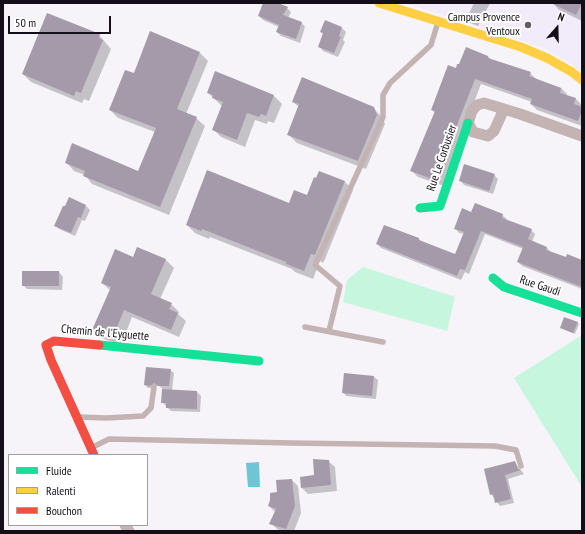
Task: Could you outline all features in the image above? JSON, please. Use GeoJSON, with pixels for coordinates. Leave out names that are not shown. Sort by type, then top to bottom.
{"type":"FeatureCollection","features":[{"type":"Feature","properties":{"kind":"street"},"geometry":{"type":"LineString","coordinates":[[379,3],[414,11],[438,22],[521,47],[547,58],[572,72],[582,80]]}},
{"type":"Feature","properties":{"kind":"street","name":"Rue Le Corbusier"},"geometry":{"type":"LineString","coordinates":[[420,208],[440,206],[468,123],[476,105],[484,103],[582,136]]}},
{"type":"Feature","properties":{"kind":"street","name":"Rue Le Corbusier"},"geometry":{"type":"LineString","coordinates":[[468,123],[473,132],[488,136],[494,131],[504,109]]}},
{"type":"Feature","properties":{"kind":"street","name":"Rue Gaudi"},"geometry":{"type":"LineString","coordinates":[[493,278],[504,287],[582,313]]}},
{"type":"Feature","properties":{"kind":"street","name":"Chemin de l'Eyguette"},"geometry":{"type":"LineString","coordinates":[[93,451],[51,360],[46,345],[54,341],[258,361]]}},
{"type":"Feature","properties":{"kind":"lane"},"geometry":{"type":"LineString","coordinates":[[330,331],[340,286],[315,265],[383,117],[383,95],[390,84],[431,45],[438,22]]}},
{"type":"Feature","properties":{"kind":"lane"},"geometry":{"type":"LineString","coordinates":[[305,327],[384,342]]}},
{"type":"Feature","properties":{"kind":"lane"},"geometry":{"type":"LineString","coordinates":[[77,416],[106,418],[144,416],[151,408],[154,387]]}},
{"type":"Feature","properties":{"kind":"lane"},"geometry":{"type":"LineString","coordinates":[[93,451],[108,439],[495,446],[516,450],[522,466]]}},
{"type":"Feature","properties":{"kind":"shaded area","name":"Campus Provence Ventoux"},"geometry":{"type":"Polygon","coordinates":[[[405,3],[582,3],[582,73],[567,61],[542,47],[405,3]]]}},
{"type":"Feature","properties":{"kind":"green space"},"geometry":{"type":"Polygon","coordinates":[[[363,267],[455,297],[447,331],[343,302],[347,280],[363,267]]]}},
{"type":"Feature","properties":{"kind":"green space"},"geometry":{"type":"Polygon","coordinates":[[[582,335],[582,487],[514,378],[582,335]]]}},
{"type":"Feature","properties":{"kind":"water"},"geometry":{"type":"Polygon","coordinates":[[[259,462],[260,487],[248,487],[246,463],[259,462]]]}},
{"type":"Feature","properties":{"kind":"building"},"geometry":{"type":"Polygon","coordinates":[[[263,3],[278,3],[288,7],[283,15],[302,22],[296,39],[276,32],[279,25],[258,16],[263,3]]]}},
{"type":"Feature","properties":{"kind":"building"},"geometry":{"type":"Polygon","coordinates":[[[551,3],[582,3],[576,15],[551,3]]]}},
{"type":"Feature","properties":{"kind":"building"},"geometry":{"type":"Polygon","coordinates":[[[47,13],[100,34],[99,38],[103,40],[81,93],[76,91],[74,96],[22,74],[47,13]]]}},
{"type":"Feature","properties":{"kind":"building"},"geometry":{"type":"Polygon","coordinates":[[[325,20],[342,27],[339,36],[341,37],[334,53],[318,47],[323,33],[320,32],[325,20]]]}},
{"type":"Feature","properties":{"kind":"building"},"geometry":{"type":"Polygon","coordinates":[[[150,31],[200,52],[177,109],[197,117],[160,207],[83,176],[85,171],[65,163],[72,143],[138,171],[156,128],[109,110],[125,70],[134,73],[150,31]]]}},
{"type":"Feature","properties":{"kind":"building"},"geometry":{"type":"Polygon","coordinates":[[[466,47],[488,56],[488,58],[531,72],[529,76],[561,88],[560,93],[576,98],[574,104],[582,107],[582,111],[578,121],[530,104],[532,99],[475,79],[438,181],[410,171],[435,111],[431,110],[448,65],[456,68],[466,47]]]}},
{"type":"Feature","properties":{"kind":"building"},"geometry":{"type":"Polygon","coordinates":[[[215,71],[274,95],[266,116],[261,114],[259,117],[247,113],[237,140],[212,130],[223,102],[212,98],[213,95],[207,93],[215,71]]]}},
{"type":"Feature","properties":{"kind":"building"},"geometry":{"type":"Polygon","coordinates":[[[302,77],[374,107],[377,115],[358,161],[287,135],[299,104],[292,102],[302,77]]]}},
{"type":"Feature","properties":{"kind":"building"},"geometry":{"type":"Polygon","coordinates":[[[464,164],[495,174],[489,191],[459,181],[464,164]]]}},
{"type":"Feature","properties":{"kind":"building"},"geometry":{"type":"Polygon","coordinates":[[[207,170],[289,203],[294,190],[307,195],[314,177],[316,178],[319,171],[345,181],[315,255],[311,254],[304,271],[286,264],[286,262],[202,229],[201,231],[186,225],[207,170]]]}},
{"type":"Feature","properties":{"kind":"building"},"geometry":{"type":"Polygon","coordinates":[[[69,197],[86,205],[81,218],[78,217],[71,233],[54,226],[69,197]]]}},
{"type":"Feature","properties":{"kind":"building"},"geometry":{"type":"Polygon","coordinates":[[[475,203],[503,214],[502,218],[532,229],[528,239],[547,247],[546,250],[566,257],[567,254],[582,260],[582,287],[517,262],[523,247],[481,231],[465,270],[460,269],[457,276],[376,244],[384,225],[455,254],[464,232],[454,229],[462,208],[471,212],[475,203]]]}},
{"type":"Feature","properties":{"kind":"building"},"geometry":{"type":"Polygon","coordinates":[[[137,247],[166,259],[151,294],[172,303],[169,309],[178,313],[171,330],[124,310],[113,337],[92,330],[111,287],[101,283],[115,249],[133,257],[137,247]]]}},
{"type":"Feature","properties":{"kind":"building"},"geometry":{"type":"Polygon","coordinates":[[[22,271],[59,271],[59,286],[22,286],[22,271]]]}},
{"type":"Feature","properties":{"kind":"building"},"geometry":{"type":"Polygon","coordinates":[[[564,317],[578,322],[573,333],[560,328],[564,317]]]}},
{"type":"Feature","properties":{"kind":"building"},"geometry":{"type":"Polygon","coordinates":[[[146,367],[171,369],[169,386],[158,386],[154,383],[150,386],[144,385],[146,367]]]}},
{"type":"Feature","properties":{"kind":"building"},"geometry":{"type":"Polygon","coordinates":[[[344,373],[374,376],[372,396],[342,393],[344,373]]]}},
{"type":"Feature","properties":{"kind":"building"},"geometry":{"type":"Polygon","coordinates":[[[162,389],[197,391],[197,409],[166,408],[166,403],[161,403],[162,389]]]}},
{"type":"Feature","properties":{"kind":"building"},"geometry":{"type":"Polygon","coordinates":[[[313,459],[329,460],[331,485],[301,488],[300,477],[314,475],[313,459]]]}},
{"type":"Feature","properties":{"kind":"building"},"geometry":{"type":"Polygon","coordinates":[[[515,461],[518,469],[521,470],[505,475],[511,499],[495,503],[493,494],[490,495],[484,469],[515,461]]]}},
{"type":"Feature","properties":{"kind":"building"},"geometry":{"type":"Polygon","coordinates":[[[292,479],[295,506],[286,529],[269,524],[276,509],[268,506],[270,493],[277,492],[276,480],[292,479]]]}},
{"type":"Feature","properties":{"kind":"traffic: fast"},"geometry":{"type":"LineString","coordinates":[[420,208],[440,206],[468,123]]}},
{"type":"Feature","properties":{"kind":"traffic: fast"},"geometry":{"type":"LineString","coordinates":[[493,278],[504,287],[582,313]]}},
{"type":"Feature","properties":{"kind":"traffic: fast"},"geometry":{"type":"LineString","coordinates":[[99,345],[259,361]]}},
{"type":"Feature","properties":{"kind":"traffic: slow"},"geometry":{"type":"LineString","coordinates":[[379,3],[521,47],[547,58],[572,72],[582,80]]}},
{"type":"Feature","properties":{"kind":"traffic: jam"},"geometry":{"type":"LineString","coordinates":[[94,454],[51,360],[46,345],[54,341],[99,345]]}},
{"type":"Feature","properties":{"kind":"place","name":"Campus Provence Ventoux"},"geometry":{"type":"Point","coordinates":[528,25]}}]}
